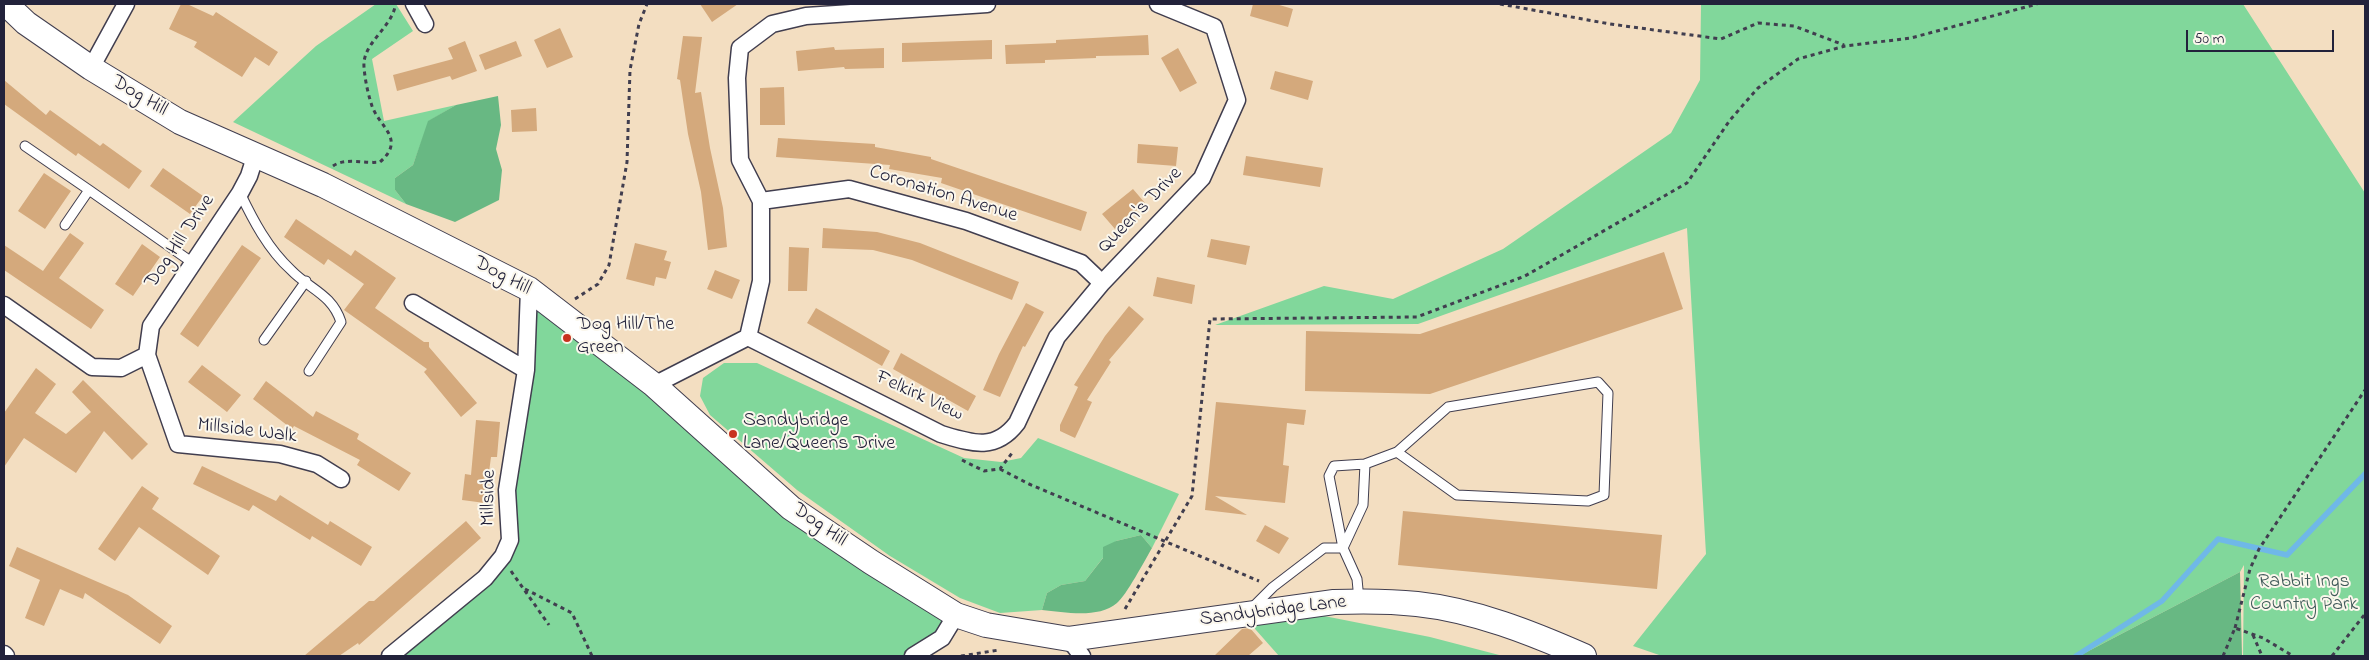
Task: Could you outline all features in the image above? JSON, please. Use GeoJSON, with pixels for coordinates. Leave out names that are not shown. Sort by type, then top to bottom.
{"type":"FeatureCollection","features":[{"type":"Feature","properties":{"kind":"street","name":"Dog Hill"},"geometry":{"type":"LineString","coordinates":[[6,4],[26,23],[90,68],[180,122],[256,154],[322,185],[528,289],[654,385],[791,508],[956,616]]}},
{"type":"Feature","properties":{"kind":"street"},"geometry":{"type":"LineString","coordinates":[[90,68],[126,4]]}},
{"type":"Feature","properties":{"kind":"street"},"geometry":{"type":"LineString","coordinates":[[414,4],[425,24]]}},
{"type":"Feature","properties":{"kind":"street"},"geometry":{"type":"LineString","coordinates":[[654,385],[748,337],[761,281],[761,201],[740,160],[737,78],[740,48],[772,24],[806,16],[987,4]]}},
{"type":"Feature","properties":{"kind":"street","name":"Queen's Drive"},"geometry":{"type":"LineString","coordinates":[[1102,283],[1202,178],[1237,100],[1214,27],[1158,4]]}},
{"type":"Feature","properties":{"kind":"street","name":"Dog Hill Drive"},"geometry":{"type":"LineString","coordinates":[[147,355],[151,326],[240,193],[249,176],[256,154]]}},
{"type":"Feature","properties":{"kind":"street","name":"Coronation Avenue"},"geometry":{"type":"LineString","coordinates":[[761,201],[849,189],[966,222],[1072,260],[1080,263],[1102,283]]}},
{"type":"Feature","properties":{"kind":"street","name":"Felkirk View"},"geometry":{"type":"LineString","coordinates":[[748,337],[941,434],[970,443],[994,442],[1008,435],[1017,423],[1056,337],[1102,283]]}},
{"type":"Feature","properties":{"kind":"street","name":"Millside"},"geometry":{"type":"LineString","coordinates":[[390,656],[485,578],[501,559],[510,540],[508,490],[526,370],[528,289]]}},
{"type":"Feature","properties":{"kind":"street"},"geometry":{"type":"LineString","coordinates":[[413,303],[526,370]]}},
{"type":"Feature","properties":{"kind":"street"},"geometry":{"type":"LineString","coordinates":[[4,305],[92,367],[121,368],[147,355]]}},
{"type":"Feature","properties":{"kind":"street","name":"Millside Walk"},"geometry":{"type":"LineString","coordinates":[[147,355],[178,444],[280,454],[317,464],[341,479]]}},
{"type":"Feature","properties":{"kind":"street","name":"Sandybridge Lane"},"geometry":{"type":"LineString","coordinates":[[956,616],[1076,647],[1112,631],[1248,613],[1359,601],[1419,604],[1487,618],[1584,656]]}},
{"type":"Feature","properties":{"kind":"street"},"geometry":{"type":"LineString","coordinates":[[913,656],[942,638],[956,616]]}},
{"type":"Feature","properties":{"kind":"lane"},"geometry":{"type":"LineString","coordinates":[[25,146],[193,263]]}},
{"type":"Feature","properties":{"kind":"lane"},"geometry":{"type":"LineString","coordinates":[[65,225],[89,190]]}},
{"type":"Feature","properties":{"kind":"lane"},"geometry":{"type":"LineString","coordinates":[[240,193],[255,224],[291,271],[306,281],[336,308],[341,322],[309,371]]}},
{"type":"Feature","properties":{"kind":"lane"},"geometry":{"type":"LineString","coordinates":[[264,340],[306,281]]}},
{"type":"Feature","properties":{"kind":"lane"},"geometry":{"type":"LineString","coordinates":[[1359,601],[1357,579],[1343,548],[1329,476],[1334,466],[1365,464],[1397,452],[1448,407],[1598,382],[1608,392],[1604,495],[1588,502],[1457,495],[1397,452]]}},
{"type":"Feature","properties":{"kind":"lane"},"geometry":{"type":"LineString","coordinates":[[1343,548],[1363,504],[1365,464]]}},
{"type":"Feature","properties":{"kind":"lane"},"geometry":{"type":"LineString","coordinates":[[1248,613],[1273,587],[1324,548],[1343,548]]}},
{"type":"Feature","properties":{"kind":"path"},"geometry":{"type":"LineString","coordinates":[[322,185],[335,165],[350,162],[380,162],[390,150],[391,140],[388,130],[372,107],[364,65],[365,55],[391,20],[396,4]]}},
{"type":"Feature","properties":{"kind":"path"},"geometry":{"type":"LineString","coordinates":[[558,312],[598,284],[608,265],[627,162],[630,70],[639,24],[647,4]]}},
{"type":"Feature","properties":{"kind":"path"},"geometry":{"type":"LineString","coordinates":[[1500,4],[1610,24],[1721,39],[1758,23],[1794,26],[1845,46]]}},
{"type":"Feature","properties":{"kind":"path"},"geometry":{"type":"LineString","coordinates":[[1112,631],[1192,496],[1210,319],[1417,317],[1525,276],[1686,183],[1730,120],[1758,88],[1798,59],[1845,46],[1911,38],[2037,4]]}},
{"type":"Feature","properties":{"kind":"path"},"geometry":{"type":"LineString","coordinates":[[2222,656],[2235,628],[2250,569],[2259,549],[2365,390]]}},
{"type":"Feature","properties":{"kind":"path"},"geometry":{"type":"LineString","coordinates":[[1000,469],[1029,484],[1273,587]]}},
{"type":"Feature","properties":{"kind":"path"},"geometry":{"type":"LineString","coordinates":[[501,559],[525,589],[549,625]]}},
{"type":"Feature","properties":{"kind":"path"},"geometry":{"type":"LineString","coordinates":[[525,589],[572,613],[592,656]]}},
{"type":"Feature","properties":{"kind":"path"},"geometry":{"type":"LineString","coordinates":[[2332,656],[2365,614]]}},
{"type":"Feature","properties":{"kind":"path"},"geometry":{"type":"LineString","coordinates":[[2235,628],[2263,638],[2293,656]]}},
{"type":"Feature","properties":{"kind":"path"},"geometry":{"type":"LineString","coordinates":[[2253,635],[2262,656]]}},
{"type":"Feature","properties":{"kind":"green space"},"geometry":{"type":"Polygon","coordinates":[[[376,4],[396,4],[413,31],[372,59],[384,121],[456,105],[429,121],[413,165],[395,178],[395,190],[406,204],[233,122],[316,46],[376,4]]]}},
{"type":"Feature","properties":{"kind":"green space","name":"Rabbit Ings Country Park"},"geometry":{"type":"Polygon","coordinates":[[[1701,4],[2243,4],[2365,193],[2365,656],[2243,656],[2244,565],[2240,572],[2079,656],[1662,656],[1633,646],[1706,554],[1687,228],[1418,324],[1215,325],[1324,286],[1393,299],[1503,249],[1671,133],[1700,80],[1701,4]]]}},
{"type":"Feature","properties":{"kind":"green space"},"geometry":{"type":"Polygon","coordinates":[[[498,96],[501,125],[496,149],[502,170],[499,200],[455,222],[406,204],[395,190],[395,178],[413,165],[428,121],[456,105],[498,96]]]}},
{"type":"Feature","properties":{"kind":"green space"},"geometry":{"type":"Polygon","coordinates":[[[529,289],[791,508],[956,615],[913,656],[390,656],[503,556],[529,289]]]}},
{"type":"Feature","properties":{"kind":"green space"},"geometry":{"type":"Polygon","coordinates":[[[724,363],[757,363],[964,458],[1001,462],[1021,458],[1038,438],[1179,494],[1152,548],[1141,535],[1116,541],[1085,581],[1061,585],[1047,593],[1042,610],[1000,613],[960,598],[890,556],[797,490],[710,415],[700,396],[703,378],[724,363]]]}},
{"type":"Feature","properties":{"kind":"green space"},"geometry":{"type":"Polygon","coordinates":[[[1141,535],[1152,548],[1130,586],[1117,603],[1109,608],[1091,613],[1042,610],[1047,593],[1061,585],[1085,581],[1103,558],[1103,547],[1116,541],[1141,535]]]}},
{"type":"Feature","properties":{"kind":"green space"},"geometry":{"type":"Polygon","coordinates":[[[2240,572],[2242,656],[2079,656],[2240,572]]]}},
{"type":"Feature","properties":{"kind":"green space"},"geometry":{"type":"Polygon","coordinates":[[[1309,613],[1430,637],[1503,656],[1279,656],[1248,621],[1309,613]]]}},
{"type":"Feature","properties":{"kind":"building"},"geometry":{"type":"Polygon","coordinates":[[[181,4],[187,4],[213,16],[216,12],[278,52],[269,66],[255,57],[242,77],[194,47],[197,42],[169,29],[181,4]]]}},
{"type":"Feature","properties":{"kind":"building"},"geometry":{"type":"Polygon","coordinates":[[[700,4],[738,4],[712,22],[700,4]]]}},
{"type":"Feature","properties":{"kind":"building"},"geometry":{"type":"Polygon","coordinates":[[[1253,4],[1276,4],[1293,9],[1288,27],[1250,16],[1253,4]]]}},
{"type":"Feature","properties":{"kind":"building"},"geometry":{"type":"Polygon","coordinates":[[[560,28],[573,57],[547,68],[534,40],[560,28]]]}},
{"type":"Feature","properties":{"kind":"building"},"geometry":{"type":"Polygon","coordinates":[[[1148,35],[1149,55],[1096,56],[1096,58],[1045,60],[1045,63],[1006,64],[1005,45],[1056,43],[1056,40],[1148,35]]]}},
{"type":"Feature","properties":{"kind":"building"},"geometry":{"type":"Polygon","coordinates":[[[683,36],[702,37],[695,93],[701,92],[710,148],[723,208],[727,247],[708,250],[701,192],[688,134],[680,80],[677,79],[683,36]]]}},
{"type":"Feature","properties":{"kind":"building"},"geometry":{"type":"Polygon","coordinates":[[[992,40],[992,59],[902,62],[902,43],[992,40]]]}},
{"type":"Feature","properties":{"kind":"building"},"geometry":{"type":"Polygon","coordinates":[[[465,41],[477,71],[452,80],[450,76],[397,91],[393,75],[453,59],[448,48],[465,41]]]}},
{"type":"Feature","properties":{"kind":"building"},"geometry":{"type":"Polygon","coordinates":[[[516,41],[522,56],[485,70],[479,55],[516,41]]]}},
{"type":"Feature","properties":{"kind":"building"},"geometry":{"type":"Polygon","coordinates":[[[834,47],[835,50],[884,48],[884,68],[845,69],[844,67],[798,71],[796,51],[834,47]]]}},
{"type":"Feature","properties":{"kind":"building"},"geometry":{"type":"Polygon","coordinates":[[[1178,48],[1197,83],[1180,92],[1161,58],[1178,48]]]}},
{"type":"Feature","properties":{"kind":"building"},"geometry":{"type":"Polygon","coordinates":[[[1275,71],[1313,81],[1308,100],[1270,89],[1275,71]]]}},
{"type":"Feature","properties":{"kind":"building"},"geometry":{"type":"Polygon","coordinates":[[[4,80],[46,115],[50,110],[100,146],[103,143],[142,171],[129,189],[78,153],[76,156],[4,104],[4,80]]]}},
{"type":"Feature","properties":{"kind":"building"},"geometry":{"type":"Polygon","coordinates":[[[784,87],[785,125],[760,125],[760,88],[784,87]]]}},
{"type":"Feature","properties":{"kind":"building"},"geometry":{"type":"Polygon","coordinates":[[[536,108],[537,131],[512,132],[511,110],[536,108]]]}},
{"type":"Feature","properties":{"kind":"building"},"geometry":{"type":"Polygon","coordinates":[[[778,138],[875,144],[875,147],[931,157],[931,159],[1087,212],[1081,231],[941,183],[942,178],[889,169],[890,165],[776,157],[778,138]]]}},
{"type":"Feature","properties":{"kind":"building"},"geometry":{"type":"Polygon","coordinates":[[[1138,144],[1178,147],[1176,166],[1137,163],[1138,144]]]}},
{"type":"Feature","properties":{"kind":"building"},"geometry":{"type":"Polygon","coordinates":[[[1246,156],[1323,168],[1320,187],[1243,175],[1246,156]]]}},
{"type":"Feature","properties":{"kind":"building"},"geometry":{"type":"Polygon","coordinates":[[[163,168],[203,196],[190,214],[150,186],[163,168]]]}},
{"type":"Feature","properties":{"kind":"building"},"geometry":{"type":"Polygon","coordinates":[[[44,173],[71,191],[45,229],[18,211],[44,173]]]}},
{"type":"Feature","properties":{"kind":"building"},"geometry":{"type":"Polygon","coordinates":[[[1133,189],[1145,203],[1115,229],[1102,214],[1133,189]]]}},
{"type":"Feature","properties":{"kind":"building"},"geometry":{"type":"Polygon","coordinates":[[[296,219],[351,256],[355,250],[396,278],[375,308],[424,342],[429,342],[429,347],[477,403],[461,417],[424,372],[427,369],[344,310],[364,284],[328,259],[324,265],[284,237],[296,219]]]}},
{"type":"Feature","properties":{"kind":"building"},"geometry":{"type":"Polygon","coordinates":[[[823,228],[877,232],[920,243],[1019,282],[1012,300],[912,260],[873,250],[822,248],[823,228]]]}},
{"type":"Feature","properties":{"kind":"building"},"geometry":{"type":"Polygon","coordinates":[[[70,233],[84,243],[59,278],[104,310],[91,329],[4,270],[4,245],[43,271],[70,233]]]}},
{"type":"Feature","properties":{"kind":"building"},"geometry":{"type":"Polygon","coordinates":[[[1211,239],[1250,246],[1246,265],[1207,257],[1211,239]]]}},
{"type":"Feature","properties":{"kind":"building"},"geometry":{"type":"Polygon","coordinates":[[[635,243],[667,251],[664,260],[671,262],[666,279],[656,277],[654,286],[626,279],[635,243]]]}},
{"type":"Feature","properties":{"kind":"building"},"geometry":{"type":"Polygon","coordinates":[[[142,244],[160,257],[133,296],[115,284],[142,244]]]}},
{"type":"Feature","properties":{"kind":"building"},"geometry":{"type":"Polygon","coordinates":[[[242,245],[261,258],[198,347],[180,334],[242,245]]]}},
{"type":"Feature","properties":{"kind":"building"},"geometry":{"type":"Polygon","coordinates":[[[789,247],[809,248],[807,291],[788,291],[789,247]]]}},
{"type":"Feature","properties":{"kind":"building"},"geometry":{"type":"Polygon","coordinates":[[[1664,252],[1683,309],[1430,394],[1305,391],[1306,331],[1420,334],[1664,252]]]}},
{"type":"Feature","properties":{"kind":"building"},"geometry":{"type":"Polygon","coordinates":[[[715,270],[740,280],[732,299],[707,289],[715,270]]]}},
{"type":"Feature","properties":{"kind":"building"},"geometry":{"type":"Polygon","coordinates":[[[1157,277],[1195,285],[1192,304],[1153,296],[1157,277]]]}},
{"type":"Feature","properties":{"kind":"building"},"geometry":{"type":"Polygon","coordinates":[[[1026,303],[1044,312],[1025,347],[1023,346],[1000,397],[983,390],[999,354],[1026,303]]]}},
{"type":"Feature","properties":{"kind":"building"},"geometry":{"type":"Polygon","coordinates":[[[1129,306],[1144,319],[1109,360],[1111,362],[1087,400],[1092,402],[1075,438],[1060,431],[1060,425],[1078,387],[1074,385],[1105,336],[1129,306]]]}},
{"type":"Feature","properties":{"kind":"building"},"geometry":{"type":"Polygon","coordinates":[[[816,308],[890,351],[882,366],[807,323],[816,308]]]}},
{"type":"Feature","properties":{"kind":"building"},"geometry":{"type":"Polygon","coordinates":[[[901,353],[976,396],[968,411],[893,369],[901,353]]]}},
{"type":"Feature","properties":{"kind":"building"},"geometry":{"type":"Polygon","coordinates":[[[202,365],[241,395],[227,412],[188,382],[202,365]]]}},
{"type":"Feature","properties":{"kind":"building"},"geometry":{"type":"Polygon","coordinates":[[[36,368],[56,384],[35,413],[66,434],[91,412],[72,392],[83,380],[148,444],[132,460],[104,431],[76,473],[24,438],[4,467],[4,413],[36,368]]]}},
{"type":"Feature","properties":{"kind":"building"},"geometry":{"type":"Polygon","coordinates":[[[266,381],[313,417],[316,411],[359,434],[357,439],[411,473],[399,491],[357,465],[360,460],[294,426],[292,429],[253,399],[266,381]]]}},
{"type":"Feature","properties":{"kind":"building"},"geometry":{"type":"Polygon","coordinates":[[[1216,402],[1306,410],[1304,425],[1287,423],[1283,465],[1289,466],[1285,503],[1215,496],[1247,515],[1205,510],[1216,402]]]}},
{"type":"Feature","properties":{"kind":"building"},"geometry":{"type":"Polygon","coordinates":[[[476,420],[500,422],[497,457],[491,457],[485,503],[462,500],[465,474],[471,475],[476,420]]]}},
{"type":"Feature","properties":{"kind":"building"},"geometry":{"type":"Polygon","coordinates":[[[202,466],[276,501],[280,495],[328,525],[330,521],[372,547],[361,566],[312,536],[310,540],[253,505],[249,511],[193,484],[202,466]]]}},
{"type":"Feature","properties":{"kind":"building"},"geometry":{"type":"Polygon","coordinates":[[[142,486],[159,498],[152,509],[220,556],[208,575],[139,527],[115,561],[98,549],[142,486]]]}},
{"type":"Feature","properties":{"kind":"building"},"geometry":{"type":"Polygon","coordinates":[[[1403,511],[1662,535],[1657,589],[1398,565],[1403,511]]]}},
{"type":"Feature","properties":{"kind":"building"},"geometry":{"type":"Polygon","coordinates":[[[466,521],[481,538],[359,645],[358,643],[339,656],[304,656],[369,601],[374,601],[466,521]]]}},
{"type":"Feature","properties":{"kind":"building"},"geometry":{"type":"Polygon","coordinates":[[[1265,525],[1289,538],[1279,554],[1256,541],[1265,525]]]}},
{"type":"Feature","properties":{"kind":"building"},"geometry":{"type":"Polygon","coordinates":[[[17,547],[128,595],[172,626],[160,644],[85,593],[83,599],[60,589],[44,626],[25,618],[40,580],[9,566],[17,547]]]}},
{"type":"Feature","properties":{"kind":"building"},"geometry":{"type":"Polygon","coordinates":[[[1250,628],[1263,643],[1248,656],[1214,656],[1242,629],[1250,628]]]}},
{"type":"Feature","properties":{"kind":"waterway"},"geometry":{"type":"LineString","coordinates":[[2076,656],[2162,601],[2218,539],[2287,555],[2365,474]]}},
{"type":"Feature","properties":{"kind":"place","name":"Dog Hill/The Green"},"geometry":{"type":"Point","coordinates":[567,338]}},
{"type":"Feature","properties":{"kind":"place","name":"Sandybridge Lane/Queens Drive"},"geometry":{"type":"Point","coordinates":[733,434]}}]}
